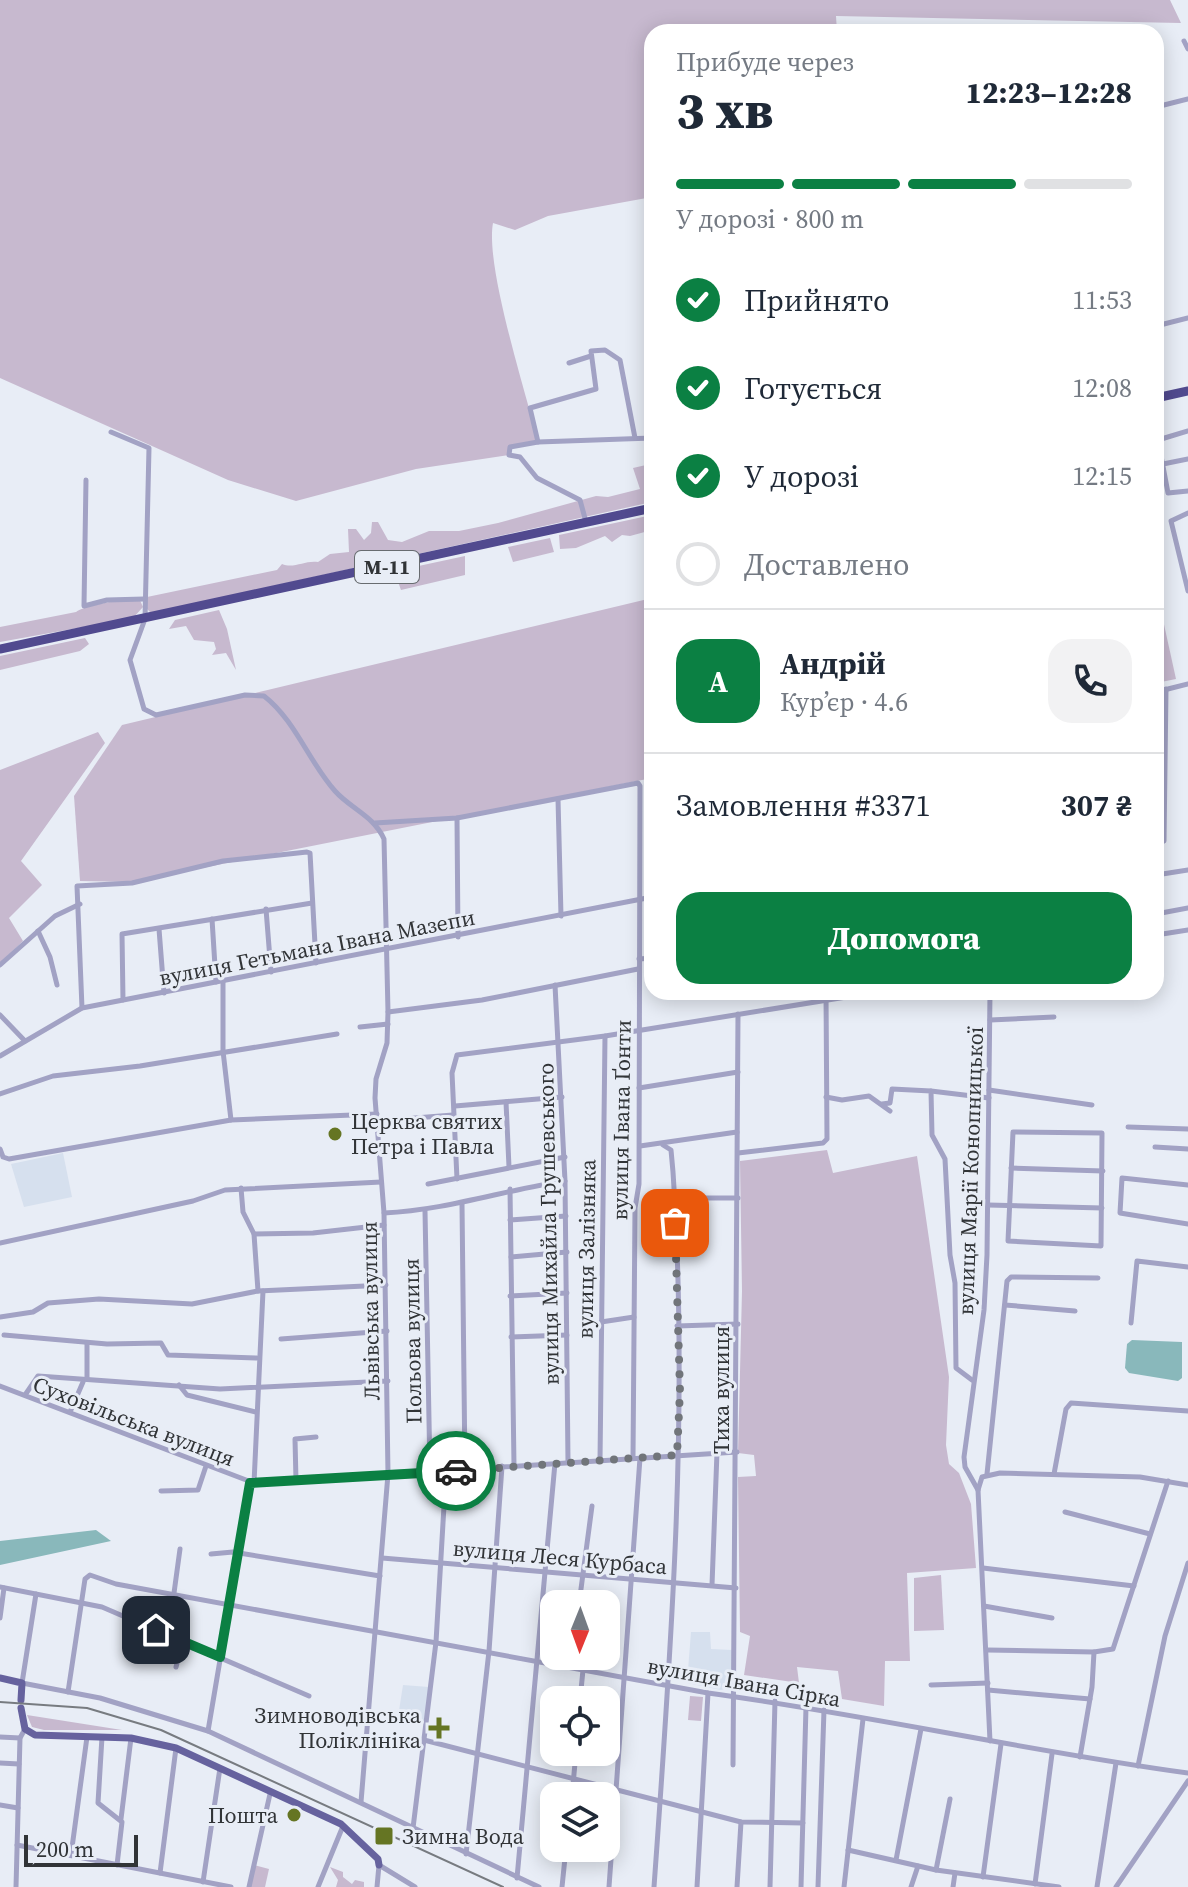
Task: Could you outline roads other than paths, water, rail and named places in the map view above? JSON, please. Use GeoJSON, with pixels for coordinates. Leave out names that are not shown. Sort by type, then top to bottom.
{"type":"FeatureCollection","features":[{"type":"Feature","properties":{"kind":"highway"},"geometry":{"type":"LineString","coordinates":[[1164,396],[1188,391]]}},
{"type":"Feature","properties":{"kind":"highway","name":"М-11"},"geometry":{"type":"LineString","coordinates":[[0,649],[644,510]]}},
{"type":"Feature","properties":{"kind":"main road"},"geometry":{"type":"LineString","coordinates":[[0,1678],[22,1683],[25,1729],[35,1735],[131,1738],[176,1748],[343,1826],[378,1859],[379,1865]]}},
{"type":"Feature","properties":{"kind":"street"},"geometry":{"type":"LineString","coordinates":[[1184,41],[1188,49]]}},
{"type":"Feature","properties":{"kind":"street"},"geometry":{"type":"LineString","coordinates":[[1164,105],[1188,99]]}},
{"type":"Feature","properties":{"kind":"street"},"geometry":{"type":"LineString","coordinates":[[1164,324],[1188,318]]}},
{"type":"Feature","properties":{"kind":"street"},"geometry":{"type":"LineString","coordinates":[[538,442],[530,408],[596,389],[591,356],[594,350],[605,350],[620,360],[635,438]]}},
{"type":"Feature","properties":{"kind":"street"},"geometry":{"type":"LineString","coordinates":[[569,363],[591,356]]}},
{"type":"Feature","properties":{"kind":"street"},"geometry":{"type":"LineString","coordinates":[[1164,437],[1188,431]]}},
{"type":"Feature","properties":{"kind":"street"},"geometry":{"type":"LineString","coordinates":[[111,432],[149,448],[145,619],[130,660],[144,709],[149,715],[245,695],[264,696],[281,713],[339,795],[375,823],[457,818],[558,799],[561,916]]}},
{"type":"Feature","properties":{"kind":"street"},"geometry":{"type":"LineString","coordinates":[[586,523],[580,500],[537,478],[520,457],[509,455],[510,447],[538,442],[644,438]]}},
{"type":"Feature","properties":{"kind":"street"},"geometry":{"type":"LineString","coordinates":[[1164,464],[1188,459]]}},
{"type":"Feature","properties":{"kind":"street"},"geometry":{"type":"LineString","coordinates":[[1164,470],[1168,493],[1188,491]]}},
{"type":"Feature","properties":{"kind":"street"},"geometry":{"type":"LineString","coordinates":[[86,480],[84,606],[107,600],[144,599]]}},
{"type":"Feature","properties":{"kind":"street"},"geometry":{"type":"LineString","coordinates":[[1188,513],[1171,521],[1188,591]]}},
{"type":"Feature","properties":{"kind":"street"},"geometry":{"type":"LineString","coordinates":[[1164,841],[1166,689],[1188,684]]}},
{"type":"Feature","properties":{"kind":"street","name":"вулиця Івана Ґонти"},"geometry":{"type":"LineString","coordinates":[[558,799],[638,783],[639,1146],[634,1317],[637,1458],[633,1579],[618,1782]]}},
{"type":"Feature","properties":{"kind":"street"},"geometry":{"type":"LineString","coordinates":[[457,818],[458,937]]}},
{"type":"Feature","properties":{"kind":"street","name":"Львівська вулиця"},"geometry":{"type":"LineString","coordinates":[[361,1802],[388,1474],[384,1213],[376,1079],[387,1043],[388,950],[385,850],[375,823]]}},
{"type":"Feature","properties":{"kind":"street"},"geometry":{"type":"LineString","coordinates":[[82,1008],[77,886],[132,883],[223,861],[307,852],[310,853],[316,963]]}},
{"type":"Feature","properties":{"kind":"street"},"geometry":{"type":"LineString","coordinates":[[1164,874],[1188,870]]}},
{"type":"Feature","properties":{"kind":"street","name":"вулиця Гетьмана Івана Мазепи"},"geometry":{"type":"LineString","coordinates":[[0,1056],[82,1008],[644,899]]}},
{"type":"Feature","properties":{"kind":"street"},"geometry":{"type":"LineString","coordinates":[[123,1000],[120,935],[312,903]]}},
{"type":"Feature","properties":{"kind":"street"},"geometry":{"type":"LineString","coordinates":[[0,965],[62,911],[80,904]]}},
{"type":"Feature","properties":{"kind":"street"},"geometry":{"type":"LineString","coordinates":[[1164,912],[1188,908]]}},
{"type":"Feature","properties":{"kind":"street"},"geometry":{"type":"LineString","coordinates":[[266,909],[271,972]]}},
{"type":"Feature","properties":{"kind":"street"},"geometry":{"type":"LineString","coordinates":[[212,919],[231,1120]]}},
{"type":"Feature","properties":{"kind":"street"},"geometry":{"type":"LineString","coordinates":[[159,929],[164,993]]}},
{"type":"Feature","properties":{"kind":"street"},"geometry":{"type":"LineString","coordinates":[[1164,934],[1188,930]]}},
{"type":"Feature","properties":{"kind":"street"},"geometry":{"type":"LineString","coordinates":[[38,931],[50,957],[57,985]]}},
{"type":"Feature","properties":{"kind":"street"},"geometry":{"type":"LineString","coordinates":[[639,959],[644,959]]}},
{"type":"Feature","properties":{"kind":"street"},"geometry":{"type":"LineString","coordinates":[[388,1012],[482,1000],[638,969]]}},
{"type":"Feature","properties":{"kind":"street","name":"вулиця Михайла Грушевського"},"geometry":{"type":"LineString","coordinates":[[555,985],[561,1043],[565,1157],[568,1462]]}},
{"type":"Feature","properties":{"kind":"street"},"geometry":{"type":"LineString","coordinates":[[457,1179],[452,1073],[457,1055],[561,1043],[810,1000]]}},
{"type":"Feature","properties":{"kind":"street"},"geometry":{"type":"LineString","coordinates":[[738,1153],[823,1143],[827,1139],[826,1000]]}},
{"type":"Feature","properties":{"kind":"street","name":"вулиця Марії Конопницької"},"geometry":{"type":"LineString","coordinates":[[990,1000],[984,1310],[964,1457],[978,1490],[990,1741]]}},
{"type":"Feature","properties":{"kind":"street","name":"Тиха вулиця"},"geometry":{"type":"LineString","coordinates":[[733,1765],[738,1014]]}},
{"type":"Feature","properties":{"kind":"street"},"geometry":{"type":"LineString","coordinates":[[0,1015],[25,1041]]}},
{"type":"Feature","properties":{"kind":"street"},"geometry":{"type":"LineString","coordinates":[[990,1020],[1054,1017]]}},
{"type":"Feature","properties":{"kind":"street"},"geometry":{"type":"LineString","coordinates":[[360,1027],[388,1024]]}},
{"type":"Feature","properties":{"kind":"street"},"geometry":{"type":"LineString","coordinates":[[0,1094],[53,1076],[140,1066],[337,1034]]}},
{"type":"Feature","properties":{"kind":"street","name":"вулиця Залізняка"},"geometry":{"type":"LineString","coordinates":[[600,1461],[605,1036]]}},
{"type":"Feature","properties":{"kind":"street"},"geometry":{"type":"LineString","coordinates":[[639,1088],[738,1072]]}},
{"type":"Feature","properties":{"kind":"street"},"geometry":{"type":"LineString","coordinates":[[882,1104],[890,1103],[892,1089],[989,1098]]}},
{"type":"Feature","properties":{"kind":"street"},"geometry":{"type":"LineString","coordinates":[[988,1090],[1092,1105]]}},
{"type":"Feature","properties":{"kind":"street"},"geometry":{"type":"LineString","coordinates":[[931,1091],[932,1135],[945,1159],[950,1255],[955,1283],[956,1368],[973,1380]]}},
{"type":"Feature","properties":{"kind":"street"},"geometry":{"type":"LineString","coordinates":[[826,1097],[842,1100],[869,1096],[890,1111]]}},
{"type":"Feature","properties":{"kind":"street"},"geometry":{"type":"LineString","coordinates":[[455,1106],[562,1097]]}},
{"type":"Feature","properties":{"kind":"street"},"geometry":{"type":"LineString","coordinates":[[506,1102],[509,1167]]}},
{"type":"Feature","properties":{"kind":"street"},"geometry":{"type":"LineString","coordinates":[[0,1149],[3,1157],[9,1159],[231,1120],[453,1115]]}},
{"type":"Feature","properties":{"kind":"street"},"geometry":{"type":"LineString","coordinates":[[1128,1127],[1188,1129]]}},
{"type":"Feature","properties":{"kind":"street"},"geometry":{"type":"LineString","coordinates":[[639,1146],[663,1145],[737,1132]]}},
{"type":"Feature","properties":{"kind":"street"},"geometry":{"type":"LineString","coordinates":[[1014,1132],[1100,1132],[1103,1171],[1099,1247],[1010,1243],[1011,1168],[1014,1132]]}},
{"type":"Feature","properties":{"kind":"street"},"geometry":{"type":"LineString","coordinates":[[654,1887],[668,1684],[677,1455],[675,1198],[671,1150],[663,1145]]}},
{"type":"Feature","properties":{"kind":"street"},"geometry":{"type":"LineString","coordinates":[[1155,1147],[1188,1149]]}},
{"type":"Feature","properties":{"kind":"street"},"geometry":{"type":"LineString","coordinates":[[428,1184],[565,1157]]}},
{"type":"Feature","properties":{"kind":"street"},"geometry":{"type":"LineString","coordinates":[[1011,1168],[1103,1171]]}},
{"type":"Feature","properties":{"kind":"street"},"geometry":{"type":"LineString","coordinates":[[1188,1185],[1122,1178],[1120,1213],[1188,1224]]}},
{"type":"Feature","properties":{"kind":"street"},"geometry":{"type":"LineString","coordinates":[[384,1213],[425,1211],[462,1204],[510,1189],[565,1181]]}},
{"type":"Feature","properties":{"kind":"street"},"geometry":{"type":"LineString","coordinates":[[0,1243],[241,1188],[381,1182]]}},
{"type":"Feature","properties":{"kind":"street"},"geometry":{"type":"LineString","coordinates":[[208,1731],[252,1483],[258,1334],[264,1322],[254,1234],[243,1212],[241,1188]]}},
{"type":"Feature","properties":{"kind":"street"},"geometry":{"type":"LineString","coordinates":[[510,1189],[514,1465]]}},
{"type":"Feature","properties":{"kind":"street"},"geometry":{"type":"LineString","coordinates":[[675,1198],[738,1198]]}},
{"type":"Feature","properties":{"kind":"street"},"geometry":{"type":"LineString","coordinates":[[462,1204],[465,1470]]}},
{"type":"Feature","properties":{"kind":"street"},"geometry":{"type":"LineString","coordinates":[[988,1205],[1102,1208]]}},
{"type":"Feature","properties":{"kind":"street","name":"Польова вулиця"},"geometry":{"type":"LineString","coordinates":[[425,1211],[430,1472]]}},
{"type":"Feature","properties":{"kind":"street"},"geometry":{"type":"LineString","coordinates":[[510,1220],[566,1216]]}},
{"type":"Feature","properties":{"kind":"street"},"geometry":{"type":"LineString","coordinates":[[254,1234],[384,1225]]}},
{"type":"Feature","properties":{"kind":"street"},"geometry":{"type":"LineString","coordinates":[[511,1257],[567,1252]]}},
{"type":"Feature","properties":{"kind":"street"},"geometry":{"type":"LineString","coordinates":[[1131,1323],[1138,1260],[1188,1267]]}},
{"type":"Feature","properties":{"kind":"street"},"geometry":{"type":"LineString","coordinates":[[978,1490],[987,1474],[1007,1281],[1011,1277],[1098,1278]]}},
{"type":"Feature","properties":{"kind":"street"},"geometry":{"type":"LineString","coordinates":[[0,1317],[33,1312],[48,1303],[99,1299],[192,1304],[260,1291],[386,1285]]}},
{"type":"Feature","properties":{"kind":"street"},"geometry":{"type":"LineString","coordinates":[[510,1296],[567,1293]]}},
{"type":"Feature","properties":{"kind":"street"},"geometry":{"type":"LineString","coordinates":[[1005,1305],[1075,1311]]}},
{"type":"Feature","properties":{"kind":"street"},"geometry":{"type":"LineString","coordinates":[[601,1322],[634,1317]]}},
{"type":"Feature","properties":{"kind":"street"},"geometry":{"type":"LineString","coordinates":[[677,1326],[738,1324]]}},
{"type":"Feature","properties":{"kind":"street"},"geometry":{"type":"LineString","coordinates":[[281,1339],[387,1331]]}},
{"type":"Feature","properties":{"kind":"street"},"geometry":{"type":"LineString","coordinates":[[4,1335],[87,1343],[157,1343],[164,1345],[168,1355],[257,1358]]}},
{"type":"Feature","properties":{"kind":"street"},"geometry":{"type":"LineString","coordinates":[[511,1337],[567,1335]]}},
{"type":"Feature","properties":{"kind":"street"},"geometry":{"type":"LineString","coordinates":[[70,1412],[85,1380],[87,1343]]}},
{"type":"Feature","properties":{"kind":"street"},"geometry":{"type":"LineString","coordinates":[[25,1395],[32,1380],[38,1376],[257,1389],[388,1381]]}},
{"type":"Feature","properties":{"kind":"street"},"geometry":{"type":"LineString","coordinates":[[179,1385],[187,1395],[256,1412]]}},
{"type":"Feature","properties":{"kind":"street","name":"Суховільська вулиця"},"geometry":{"type":"LineString","coordinates":[[0,1386],[252,1483],[737,1452]]}},
{"type":"Feature","properties":{"kind":"street"},"geometry":{"type":"LineString","coordinates":[[1055,1473],[1066,1409],[1071,1403],[1188,1411]]}},
{"type":"Feature","properties":{"kind":"street"},"geometry":{"type":"LineString","coordinates":[[296,1481],[295,1439],[316,1437]]}},
{"type":"Feature","properties":{"kind":"street"},"geometry":{"type":"LineString","coordinates":[[712,1585],[717,1452]]}},
{"type":"Feature","properties":{"kind":"street"},"geometry":{"type":"LineString","coordinates":[[545,1590],[555,1463]]}},
{"type":"Feature","properties":{"kind":"street"},"geometry":{"type":"LineString","coordinates":[[161,1491],[198,1490],[206,1466]]}},
{"type":"Feature","properties":{"kind":"street"},"geometry":{"type":"LineString","coordinates":[[466,1854],[489,1651],[502,1466]]}},
{"type":"Feature","properties":{"kind":"street"},"geometry":{"type":"LineString","coordinates":[[413,1828],[436,1642],[446,1472]]}},
{"type":"Feature","properties":{"kind":"street"},"geometry":{"type":"LineString","coordinates":[[987,1474],[1055,1473],[1188,1485]]}},
{"type":"Feature","properties":{"kind":"street"},"geometry":{"type":"LineString","coordinates":[[987,1650],[1094,1652],[1116,1645],[1168,1481]]}},
{"type":"Feature","properties":{"kind":"street"},"geometry":{"type":"LineString","coordinates":[[580,1590],[592,1506]]}},
{"type":"Feature","properties":{"kind":"street"},"geometry":{"type":"LineString","coordinates":[[1065,1512],[1150,1534]]}},
{"type":"Feature","properties":{"kind":"street"},"geometry":{"type":"LineString","coordinates":[[174,1593],[180,1549]]}},
{"type":"Feature","properties":{"kind":"street"},"geometry":{"type":"LineString","coordinates":[[211,1554],[239,1552],[380,1576]]}},
{"type":"Feature","properties":{"kind":"street","name":"вулиця Леся Курбаса"},"geometry":{"type":"LineString","coordinates":[[382,1558],[736,1588]]}},
{"type":"Feature","properties":{"kind":"street"},"geometry":{"type":"LineString","coordinates":[[1138,1766],[1165,1636],[1188,1563]]}},
{"type":"Feature","properties":{"kind":"street"},"geometry":{"type":"LineString","coordinates":[[983,1568],[1134,1586]]}},
{"type":"Feature","properties":{"kind":"street","name":"вулиця Івана Сірка"},"geometry":{"type":"LineString","coordinates":[[82,1602],[85,1579],[90,1575],[116,1584],[540,1660]]}},
{"type":"Feature","properties":{"kind":"street"},"geometry":{"type":"LineString","coordinates":[[0,1618],[2,1587],[82,1602],[183,1641],[309,1696]]}},
{"type":"Feature","properties":{"kind":"street"},"geometry":{"type":"LineString","coordinates":[[36,1594],[22,1683],[68,1692],[208,1731],[539,1887]]}},
{"type":"Feature","properties":{"kind":"street"},"geometry":{"type":"LineString","coordinates":[[68,1692],[82,1602]]}},
{"type":"Feature","properties":{"kind":"street"},"geometry":{"type":"LineString","coordinates":[[984,1606],[1052,1618]]}},
{"type":"Feature","properties":{"kind":"street"},"geometry":{"type":"LineString","coordinates":[[176,1667],[183,1641]]}},
{"type":"Feature","properties":{"kind":"street"},"geometry":{"type":"LineString","coordinates":[[1080,1757],[1094,1652]]}},
{"type":"Feature","properties":{"kind":"street"},"geometry":{"type":"LineString","coordinates":[[517,1878],[540,1660]]}},
{"type":"Feature","properties":{"kind":"street"},"geometry":{"type":"LineString","coordinates":[[581,1686],[583,1670]]}},
{"type":"Feature","properties":{"kind":"street","name":"вулиця Івана Сірка"},"geometry":{"type":"LineString","coordinates":[[583,1670],[708,1693],[775,1701],[1052,1754],[1188,1773]]}},
{"type":"Feature","properties":{"kind":"street"},"geometry":{"type":"LineString","coordinates":[[931,1685],[988,1686],[1090,1699]]}},
{"type":"Feature","properties":{"kind":"street"},"geometry":{"type":"LineString","coordinates":[[697,1887],[708,1693]]}},
{"type":"Feature","properties":{"kind":"street"},"geometry":{"type":"LineString","coordinates":[[770,1887],[775,1701]]}},
{"type":"Feature","properties":{"kind":"street"},"geometry":{"type":"LineString","coordinates":[[801,1887],[806,1707]]}},
{"type":"Feature","properties":{"kind":"street"},"geometry":{"type":"LineString","coordinates":[[818,1887],[824,1710]]}},
{"type":"Feature","properties":{"kind":"street"},"geometry":{"type":"LineString","coordinates":[[844,1887],[863,1719]]}},
{"type":"Feature","properties":{"kind":"street"},"geometry":{"type":"LineString","coordinates":[[16,1887],[20,1738],[25,1729]]}},
{"type":"Feature","properties":{"kind":"street"},"geometry":{"type":"LineString","coordinates":[[896,1860],[921,1729]]}},
{"type":"Feature","properties":{"kind":"street"},"geometry":{"type":"LineString","coordinates":[[102,1736],[98,1803],[105,1812],[121,1819]]}},
{"type":"Feature","properties":{"kind":"street"},"geometry":{"type":"LineString","coordinates":[[0,1737],[20,1738]]}},
{"type":"Feature","properties":{"kind":"street"},"geometry":{"type":"LineString","coordinates":[[71,1855],[87,1737]]}},
{"type":"Feature","properties":{"kind":"street"},"geometry":{"type":"LineString","coordinates":[[117,1865],[131,1738]]}},
{"type":"Feature","properties":{"kind":"street"},"geometry":{"type":"LineString","coordinates":[[424,1740],[586,1782]]}},
{"type":"Feature","properties":{"kind":"street"},"geometry":{"type":"LineString","coordinates":[[979,1887],[1001,1744]]}},
{"type":"Feature","properties":{"kind":"street"},"geometry":{"type":"LineString","coordinates":[[160,1873],[176,1748]]}},
{"type":"Feature","properties":{"kind":"street"},"geometry":{"type":"LineString","coordinates":[[1037,1885],[1052,1754]]}},
{"type":"Feature","properties":{"kind":"street"},"geometry":{"type":"LineString","coordinates":[[0,1763],[19,1764]]}},
{"type":"Feature","properties":{"kind":"street"},"geometry":{"type":"LineString","coordinates":[[1097,1887],[1116,1763]]}},
{"type":"Feature","properties":{"kind":"street"},"geometry":{"type":"LineString","coordinates":[[574,1782],[575,1766]]}},
{"type":"Feature","properties":{"kind":"street"},"geometry":{"type":"LineString","coordinates":[[203,1882],[220,1768]]}},
{"type":"Feature","properties":{"kind":"street"},"geometry":{"type":"LineString","coordinates":[[1116,1887],[1188,1781]]}},
{"type":"Feature","properties":{"kind":"street"},"geometry":{"type":"LineString","coordinates":[[620,1791],[741,1822],[803,1823]]}},
{"type":"Feature","properties":{"kind":"street"},"geometry":{"type":"LineString","coordinates":[[249,1887],[270,1794]]}},
{"type":"Feature","properties":{"kind":"street"},"geometry":{"type":"LineString","coordinates":[[936,1870],[950,1799]]}},
{"type":"Feature","properties":{"kind":"street"},"geometry":{"type":"LineString","coordinates":[[0,1805],[18,1808]]}},
{"type":"Feature","properties":{"kind":"street"},"geometry":{"type":"LineString","coordinates":[[737,1887],[741,1822]]}},
{"type":"Feature","properties":{"kind":"street"},"geometry":{"type":"LineString","coordinates":[[318,1887],[343,1826]]}},
{"type":"Feature","properties":{"kind":"street"},"geometry":{"type":"LineString","coordinates":[[17,1845],[231,1887]]}},
{"type":"Feature","properties":{"kind":"street"},"geometry":{"type":"LineString","coordinates":[[848,1850],[936,1870],[1059,1887]]}},
{"type":"Feature","properties":{"kind":"street"},"geometry":{"type":"LineString","coordinates":[[562,1887],[565,1862]]}},
{"type":"Feature","properties":{"kind":"street","name":"вулиця Івана Ґонти"},"geometry":{"type":"LineString","coordinates":[[609,1887],[611,1862]]}},
{"type":"Feature","properties":{"kind":"street"},"geometry":{"type":"LineString","coordinates":[[377,1887],[379,1865],[415,1887]]}},
{"type":"Feature","properties":{"kind":"street"},"geometry":{"type":"LineString","coordinates":[[911,1887],[918,1866]]}},
{"type":"Feature","properties":{"kind":"street"},"geometry":{"type":"LineString","coordinates":[[953,1887],[955,1873]]}},
{"type":"Feature","properties":{"kind":"water"},"geometry":{"type":"Polygon","coordinates":[[[1132,1340],[1182,1342],[1182,1378],[1178,1381],[1129,1373],[1125,1368],[1127,1344],[1132,1340]]]}},
{"type":"Feature","properties":{"kind":"water"},"geometry":{"type":"Polygon","coordinates":[[[96,1530],[111,1541],[0,1565],[0,1541],[96,1530]]]}},
{"type":"Feature","properties":{"kind":"railway"},"geometry":{"type":"LineString","coordinates":[[0,1702],[87,1708],[161,1730],[503,1887]]}},
{"type":"Feature","properties":{"kind":"place","name":"Церква святих Петра і Павла"},"geometry":{"type":"Point","coordinates":[335,1134]}},
{"type":"Feature","properties":{"kind":"place","name":"Зимноводівська Поліклініка"},"geometry":{"type":"Point","coordinates":[439,1728]}},
{"type":"Feature","properties":{"kind":"place","name":"Пошта"},"geometry":{"type":"Point","coordinates":[294,1815]}},
{"type":"Feature","properties":{"kind":"place","name":"Зимна Вода"},"geometry":{"type":"Point","coordinates":[384,1836]}}]}
